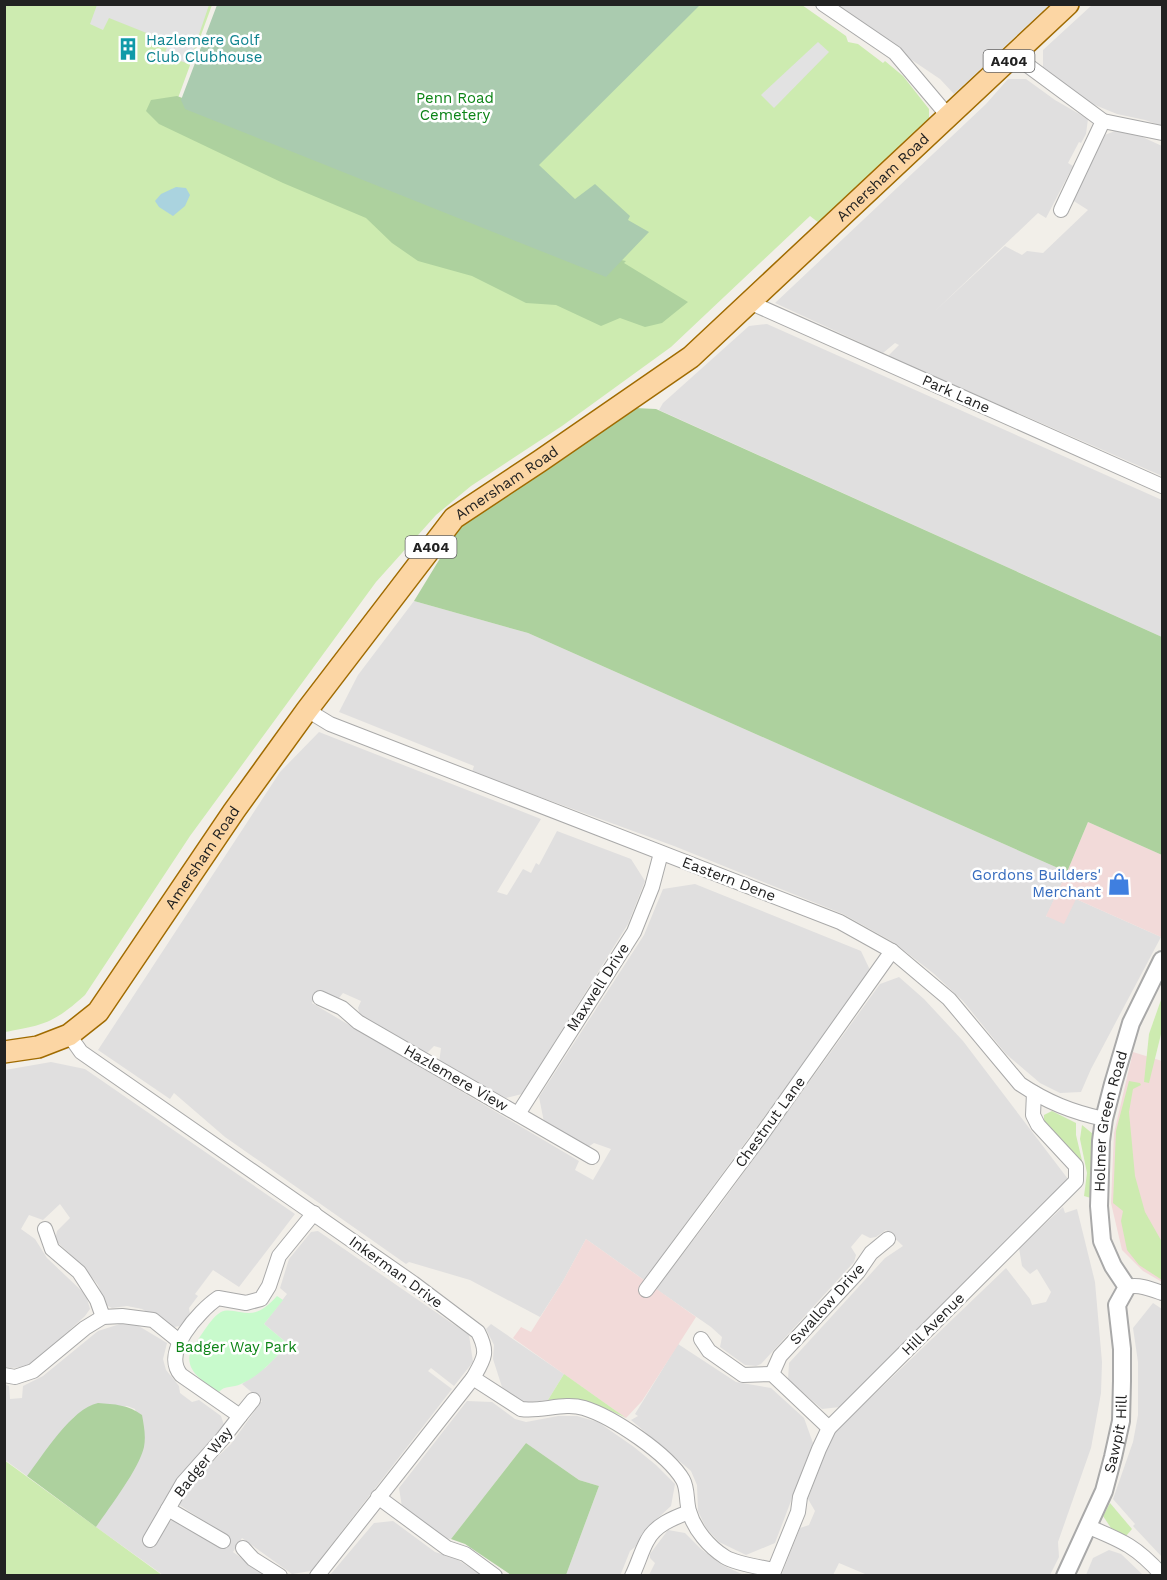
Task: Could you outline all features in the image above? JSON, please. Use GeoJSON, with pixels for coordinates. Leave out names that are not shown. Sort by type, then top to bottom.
{"type":"FeatureCollection","features":[{"type":"Feature","properties":{"kind":"main road","name":"Amersham Road"},"geometry":{"type":"LineString","coordinates":[[4,1052],[38,1047],[69,1035],[98,1012],[234,811],[307,710],[454,518],[691,357],[1068,4]]}},
{"type":"Feature","properties":{"kind":"street"},"geometry":{"type":"LineString","coordinates":[[823,4],[895,53],[949,117]]}},
{"type":"Feature","properties":{"kind":"street"},"geometry":{"type":"LineString","coordinates":[[1015,56],[1103,121],[1162,133]]}},
{"type":"Feature","properties":{"kind":"street"},"geometry":{"type":"LineString","coordinates":[[1061,210],[1103,121]]}},
{"type":"Feature","properties":{"kind":"street","name":"Park Lane"},"geometry":{"type":"LineString","coordinates":[[749,302],[1162,486]]}},
{"type":"Feature","properties":{"kind":"street","name":"Eastern Dene"},"geometry":{"type":"LineString","coordinates":[[307,710],[330,724],[840,922],[892,951],[949,999],[1020,1084],[1076,1113],[1104,1119]]}},
{"type":"Feature","properties":{"kind":"street","name":"Maxwell Drive"},"geometry":{"type":"LineString","coordinates":[[518,1114],[634,932],[652,887],[661,853]]}},
{"type":"Feature","properties":{"kind":"street","name":"Chestnut Lane"},"geometry":{"type":"LineString","coordinates":[[646,1290],[757,1141],[892,951]]}},
{"type":"Feature","properties":{"kind":"street","name":"Holmer Green Road"},"geometry":{"type":"LineString","coordinates":[[1127,1287],[1113,1266],[1102,1241],[1099,1206],[1104,1119],[1131,1023],[1162,960]]}},
{"type":"Feature","properties":{"kind":"street","name":"Hazlemere View"},"geometry":{"type":"LineString","coordinates":[[320,998],[342,1008],[358,1022],[592,1157]]}},
{"type":"Feature","properties":{"kind":"street","name":"Inkerman Drive"},"geometry":{"type":"LineString","coordinates":[[69,1035],[81,1052],[314,1213],[478,1332],[484,1343],[485,1357],[473,1378],[317,1575]]}},
{"type":"Feature","properties":{"kind":"street","name":"Hill Avenue"},"geometry":{"type":"LineString","coordinates":[[773,1573],[798,1512],[800,1497],[829,1428],[1076,1181],[1076,1166],[1038,1125],[1033,1115],[1034,1093]]}},
{"type":"Feature","properties":{"kind":"street"},"geometry":{"type":"LineString","coordinates":[[4,1375],[15,1377],[33,1371],[85,1328],[103,1317],[122,1316],[153,1320],[179,1341],[208,1305],[218,1298],[246,1303],[261,1299],[269,1286],[279,1256],[314,1213]]}},
{"type":"Feature","properties":{"kind":"street"},"geometry":{"type":"LineString","coordinates":[[45,1229],[52,1249],[79,1272],[97,1300],[103,1317]]}},
{"type":"Feature","properties":{"kind":"street","name":"Swallow Drive"},"geometry":{"type":"LineString","coordinates":[[772,1374],[780,1356],[858,1272],[871,1253],[888,1239]]}},
{"type":"Feature","properties":{"kind":"street"},"geometry":{"type":"LineString","coordinates":[[1127,1287],[1146,1287],[1162,1293]]}},
{"type":"Feature","properties":{"kind":"street","name":"Sawpit Hill"},"geometry":{"type":"LineString","coordinates":[[1065,1575],[1104,1491],[1121,1421],[1122,1349],[1117,1305],[1127,1287]]}},
{"type":"Feature","properties":{"kind":"street"},"geometry":{"type":"LineString","coordinates":[[701,1339],[710,1351],[743,1375],[772,1374],[829,1428]]}},
{"type":"Feature","properties":{"kind":"street","name":"Badger Way"},"geometry":{"type":"LineString","coordinates":[[179,1341],[174,1356],[175,1368],[181,1375],[240,1416]]}},
{"type":"Feature","properties":{"kind":"street"},"geometry":{"type":"LineString","coordinates":[[473,1378],[521,1409],[554,1406],[582,1407],[613,1420],[673,1465],[684,1482],[689,1512],[699,1534],[726,1557],[773,1573]]}},
{"type":"Feature","properties":{"kind":"street","name":"Badger Way"},"geometry":{"type":"LineString","coordinates":[[150,1540],[183,1483],[253,1400]]}},
{"type":"Feature","properties":{"kind":"street"},"geometry":{"type":"LineString","coordinates":[[378,1497],[447,1548],[465,1554],[495,1575]]}},
{"type":"Feature","properties":{"kind":"street","name":"Badger Way"},"geometry":{"type":"LineString","coordinates":[[168,1509],[223,1541]]}},
{"type":"Feature","properties":{"kind":"street"},"geometry":{"type":"LineString","coordinates":[[632,1575],[640,1562],[647,1539],[667,1520],[689,1512]]}},
{"type":"Feature","properties":{"kind":"street"},"geometry":{"type":"LineString","coordinates":[[1089,1527],[1134,1548],[1144,1555],[1162,1575]]}},
{"type":"Feature","properties":{"kind":"street"},"geometry":{"type":"LineString","coordinates":[[243,1548],[253,1559],[280,1575]]}},
{"type":"Feature","properties":{"kind":"shaded area"},"geometry":{"type":"Polygon","coordinates":[[[97,4],[209,5],[189,64],[164,55],[169,42],[109,18],[103,30],[90,24],[97,4]]]}},
{"type":"Feature","properties":{"kind":"shaded area"},"geometry":{"type":"Polygon","coordinates":[[[830,5],[1049,5],[954,94],[940,79],[830,5]]]}},
{"type":"Feature","properties":{"kind":"shaded area"},"geometry":{"type":"Polygon","coordinates":[[[1092,5],[1162,5],[1162,126],[1117,114],[1090,103],[1043,71],[1043,50],[1092,5]]]}},
{"type":"Feature","properties":{"kind":"shaded area"},"geometry":{"type":"Polygon","coordinates":[[[818,42],[829,52],[774,108],[761,95],[818,42]]]}},
{"type":"Feature","properties":{"kind":"shaded area"},"geometry":{"type":"Polygon","coordinates":[[[1008,79],[1026,79],[1055,100],[1088,119],[1086,134],[1068,163],[1073,166],[1046,218],[1038,213],[935,311],[1005,246],[1022,255],[1027,251],[1043,253],[1088,210],[1069,198],[1102,136],[1115,131],[1138,135],[1162,146],[1162,476],[888,356],[899,345],[895,343],[883,353],[775,303],[986,104],[1008,79]]]}},
{"type":"Feature","properties":{"kind":"shaded area"},"geometry":{"type":"Polygon","coordinates":[[[767,324],[1162,500],[1162,637],[659,410],[663,403],[749,326],[767,324]]]}},
{"type":"Feature","properties":{"kind":"shaded area"},"geometry":{"type":"Polygon","coordinates":[[[414,601],[528,633],[1067,872],[1046,917],[1076,899],[1161,937],[1081,1092],[1060,1093],[1040,1083],[1006,1054],[963,1001],[933,973],[893,942],[843,914],[674,846],[472,772],[474,766],[339,712],[358,675],[414,601]]]}},
{"type":"Feature","properties":{"kind":"shaded area"},"geometry":{"type":"Polygon","coordinates":[[[319,732],[541,819],[497,892],[507,895],[523,869],[531,873],[536,863],[539,865],[557,831],[631,859],[645,881],[628,924],[522,1094],[506,1098],[439,1063],[441,1048],[434,1046],[427,1053],[416,1052],[360,1015],[358,1008],[361,1001],[343,993],[339,998],[333,999],[321,991],[317,993],[312,1003],[579,1161],[575,1170],[593,1180],[611,1149],[594,1143],[588,1147],[584,1146],[544,1122],[539,1097],[644,935],[663,889],[695,884],[861,951],[870,970],[644,1280],[586,1239],[540,1317],[470,1280],[409,1262],[406,1264],[225,1137],[174,1093],[170,1099],[98,1050],[280,772],[319,732]]]}},
{"type":"Feature","properties":{"kind":"shaded area"},"geometry":{"type":"Polygon","coordinates":[[[1088,822],[1162,855],[1161,937],[1076,899],[1064,924],[1046,916],[1088,822]]]}},
{"type":"Feature","properties":{"kind":"shaded area"},"geometry":{"type":"Polygon","coordinates":[[[899,977],[924,999],[963,1041],[1068,1179],[840,1407],[822,1409],[788,1380],[789,1363],[885,1258],[903,1246],[886,1230],[870,1238],[862,1234],[851,1247],[856,1255],[854,1262],[761,1364],[756,1366],[745,1365],[720,1347],[722,1337],[711,1327],[656,1289],[718,1208],[880,984],[899,977]]]}},
{"type":"Feature","properties":{"kind":"shaded area"},"geometry":{"type":"Polygon","coordinates":[[[1133,1052],[1162,1061],[1162,1282],[1143,1271],[1122,1250],[1111,1203],[1114,1133],[1133,1052]]]}},
{"type":"Feature","properties":{"kind":"shaded area"},"geometry":{"type":"Polygon","coordinates":[[[51,1062],[85,1069],[295,1214],[239,1287],[213,1270],[195,1294],[198,1296],[189,1308],[190,1315],[180,1326],[174,1327],[142,1309],[127,1306],[112,1308],[106,1305],[98,1285],[84,1267],[55,1240],[57,1231],[70,1218],[60,1204],[43,1220],[29,1215],[21,1229],[35,1239],[47,1258],[86,1295],[90,1309],[40,1357],[25,1367],[10,1368],[5,1367],[5,1070],[51,1062]]]}},
{"type":"Feature","properties":{"kind":"shaded area"},"geometry":{"type":"Polygon","coordinates":[[[1063,1207],[1065,1213],[1077,1209],[1095,1282],[1102,1362],[1101,1393],[1091,1448],[1058,1542],[1059,1557],[1050,1575],[865,1575],[839,1563],[833,1575],[781,1576],[800,1528],[809,1525],[815,1511],[808,1499],[829,1442],[835,1432],[1006,1268],[1030,1299],[1032,1305],[1046,1302],[1051,1292],[1037,1269],[1030,1274],[1022,1266],[1019,1248],[1063,1207]]]}},
{"type":"Feature","properties":{"kind":"shaded area"},"geometry":{"type":"Polygon","coordinates":[[[318,1231],[469,1335],[473,1362],[454,1386],[431,1368],[428,1371],[452,1389],[311,1571],[292,1574],[242,1538],[233,1552],[265,1575],[163,1575],[96,1527],[143,1450],[135,1409],[127,1406],[74,1417],[27,1476],[5,1460],[4,1384],[9,1386],[10,1399],[22,1398],[23,1386],[43,1376],[98,1331],[120,1324],[137,1325],[167,1343],[163,1359],[166,1370],[179,1386],[180,1393],[192,1402],[199,1400],[221,1416],[225,1428],[183,1477],[151,1525],[157,1534],[172,1520],[227,1536],[178,1504],[208,1466],[231,1444],[262,1401],[242,1384],[266,1367],[288,1344],[264,1324],[287,1294],[280,1288],[289,1259],[311,1232],[318,1231]]]}},
{"type":"Feature","properties":{"kind":"shaded area"},"geometry":{"type":"Polygon","coordinates":[[[586,1239],[696,1317],[642,1401],[626,1418],[513,1338],[521,1327],[531,1332],[586,1239]]]}},
{"type":"Feature","properties":{"kind":"shaded area"},"geometry":{"type":"Polygon","coordinates":[[[1153,1303],[1162,1309],[1162,1557],[1133,1526],[1135,1524],[1113,1499],[1133,1442],[1138,1415],[1138,1362],[1133,1328],[1153,1303]]]}},
{"type":"Feature","properties":{"kind":"shaded area"},"geometry":{"type":"Polygon","coordinates":[[[491,1324],[564,1374],[548,1400],[524,1403],[502,1387],[493,1359],[494,1345],[486,1329],[491,1324]]]}},
{"type":"Feature","properties":{"kind":"shaded area"},"geometry":{"type":"Polygon","coordinates":[[[678,1344],[736,1382],[771,1388],[804,1418],[813,1443],[775,1543],[746,1555],[719,1542],[706,1528],[698,1511],[697,1485],[691,1471],[631,1420],[638,1416],[635,1414],[678,1344]]]}},
{"type":"Feature","properties":{"kind":"shaded area"},"geometry":{"type":"Polygon","coordinates":[[[467,1401],[492,1402],[515,1419],[526,1422],[558,1416],[577,1416],[598,1422],[634,1447],[675,1484],[671,1506],[647,1528],[630,1551],[620,1576],[566,1575],[599,1486],[579,1480],[526,1443],[451,1539],[443,1538],[402,1507],[399,1488],[467,1401]]]}},
{"type":"Feature","properties":{"kind":"shaded area"},"geometry":{"type":"Polygon","coordinates":[[[393,1521],[435,1552],[455,1558],[481,1575],[330,1575],[374,1523],[393,1521]]]}},
{"type":"Feature","properties":{"kind":"shaded area"},"geometry":{"type":"Polygon","coordinates":[[[668,1530],[685,1533],[722,1565],[744,1575],[649,1575],[655,1563],[650,1558],[650,1554],[668,1530]]]}},
{"type":"Feature","properties":{"kind":"shaded area"},"geometry":{"type":"Polygon","coordinates":[[[1109,1550],[1121,1554],[1143,1575],[1086,1575],[1093,1558],[1109,1550]]]}},
{"type":"Feature","properties":{"kind":"green space"},"geometry":{"type":"Polygon","coordinates":[[[5,5],[212,5],[174,109],[512,193],[677,5],[802,5],[846,36],[848,42],[858,44],[903,76],[929,109],[929,120],[819,223],[810,216],[671,347],[562,426],[471,486],[436,515],[376,582],[190,836],[85,995],[65,1012],[48,1021],[5,1032],[5,5]]]}},
{"type":"Feature","properties":{"kind":"green space","name":"Penn Road Cemetery"},"geometry":{"type":"Polygon","coordinates":[[[217,5],[700,5],[539,165],[575,199],[595,184],[630,216],[628,220],[649,232],[606,277],[185,109],[181,100],[217,5]]]}},
{"type":"Feature","properties":{"kind":"green space"},"geometry":{"type":"Polygon","coordinates":[[[177,96],[611,258],[626,261],[624,263],[688,302],[662,323],[645,327],[620,318],[601,326],[556,305],[526,303],[472,276],[418,261],[392,243],[366,218],[283,183],[159,124],[146,111],[151,100],[177,96]]]}},
{"type":"Feature","properties":{"kind":"green space"},"geometry":{"type":"Polygon","coordinates":[[[635,408],[656,409],[1162,637],[1162,855],[1088,822],[1067,872],[528,633],[414,601],[461,524],[547,469],[635,408]]]}},
{"type":"Feature","properties":{"kind":"green space"},"geometry":{"type":"Polygon","coordinates":[[[1162,997],[1162,1030],[1149,1083],[1144,1082],[1149,1034],[1162,997]]]}},
{"type":"Feature","properties":{"kind":"green space"},"geometry":{"type":"Polygon","coordinates":[[[1129,1081],[1141,1085],[1133,1089],[1129,1112],[1135,1176],[1145,1212],[1162,1242],[1162,1280],[1139,1265],[1127,1250],[1121,1221],[1123,1211],[1113,1203],[1116,1131],[1129,1081]]]}},
{"type":"Feature","properties":{"kind":"green space"},"geometry":{"type":"Polygon","coordinates":[[[1052,1111],[1076,1123],[1076,1135],[1084,1169],[1044,1124],[1044,1115],[1052,1111]]]}},
{"type":"Feature","properties":{"kind":"green space"},"geometry":{"type":"Polygon","coordinates":[[[1082,1125],[1093,1134],[1095,1141],[1091,1198],[1084,1196],[1087,1173],[1080,1139],[1082,1125]]]}},
{"type":"Feature","properties":{"kind":"green space","name":"Badger Way Park"},"geometry":{"type":"Polygon","coordinates":[[[277,1296],[283,1300],[264,1324],[288,1344],[261,1372],[248,1381],[224,1388],[219,1392],[202,1380],[193,1370],[189,1357],[191,1350],[217,1315],[228,1310],[256,1312],[277,1296]]]}},
{"type":"Feature","properties":{"kind":"green space"},"geometry":{"type":"Polygon","coordinates":[[[564,1374],[626,1418],[588,1403],[548,1400],[564,1374]]]}},
{"type":"Feature","properties":{"kind":"green space"},"geometry":{"type":"Polygon","coordinates":[[[98,1403],[127,1407],[142,1415],[145,1439],[136,1466],[96,1527],[27,1476],[68,1423],[88,1407],[98,1403]]]}},
{"type":"Feature","properties":{"kind":"green space"},"geometry":{"type":"Polygon","coordinates":[[[526,1443],[579,1480],[599,1486],[566,1575],[511,1575],[465,1544],[451,1539],[526,1443]]]}},
{"type":"Feature","properties":{"kind":"green space"},"geometry":{"type":"Polygon","coordinates":[[[4,1460],[162,1575],[5,1575],[4,1460]]]}},
{"type":"Feature","properties":{"kind":"green space"},"geometry":{"type":"Polygon","coordinates":[[[1110,1503],[1132,1529],[1126,1536],[1111,1528],[1103,1516],[1110,1503]]]}},
{"type":"Feature","properties":{"kind":"water"},"geometry":{"type":"Polygon","coordinates":[[[176,187],[186,188],[190,195],[185,206],[173,216],[159,207],[155,201],[161,194],[176,187]]]}},
{"type":"Feature","properties":{"kind":"place","name":"Hazlemere Golf Club Clubhouse"},"geometry":{"type":"Point","coordinates":[128,49]}},
{"type":"Feature","properties":{"kind":"place","name":"Gordons Builders' Merchant"},"geometry":{"type":"Point","coordinates":[1119,884]}}]}
